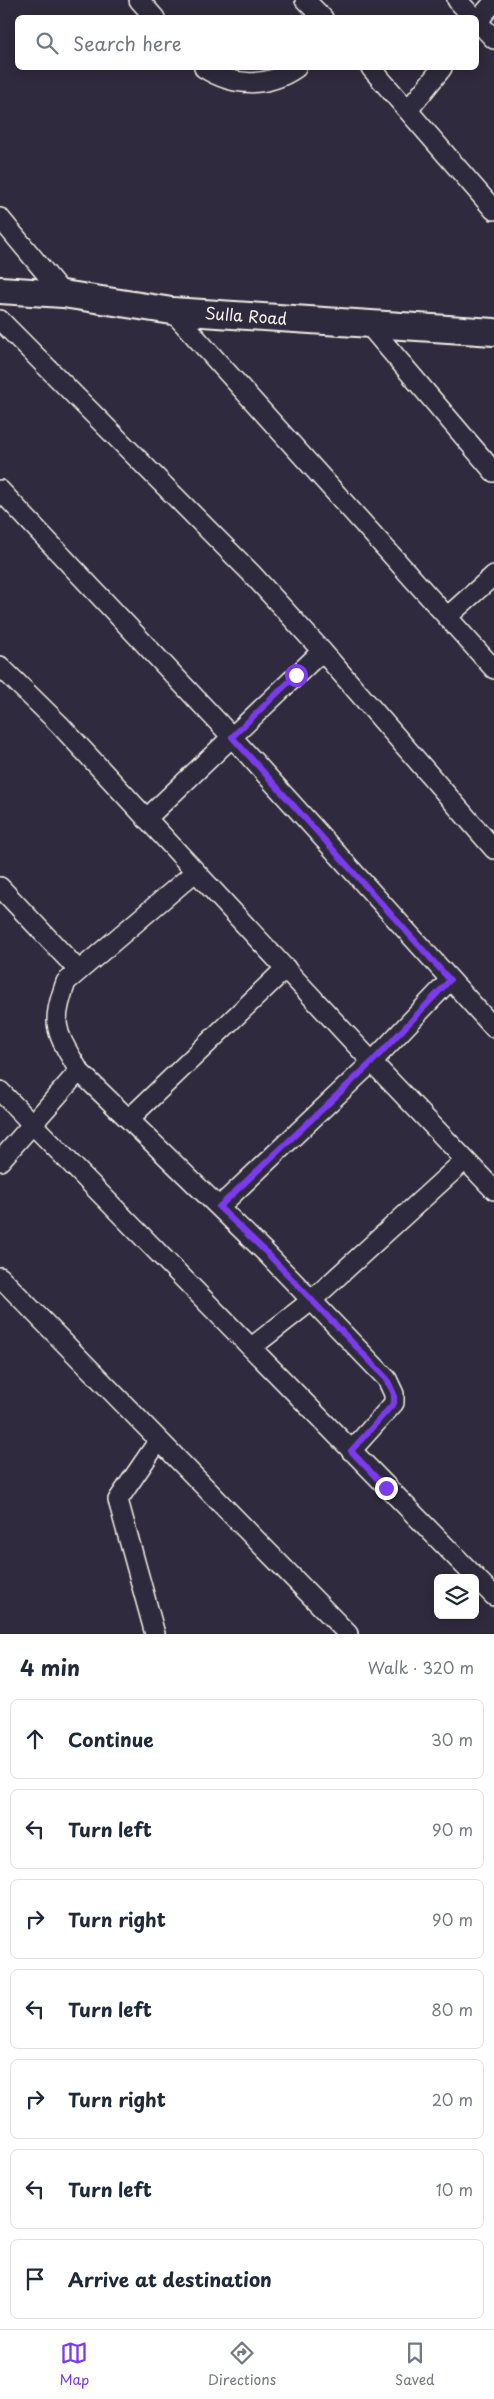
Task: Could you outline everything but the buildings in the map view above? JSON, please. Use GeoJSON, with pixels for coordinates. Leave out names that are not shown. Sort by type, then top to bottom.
{"type":"FeatureCollection","features":[{"type":"Feature","properties":{"kind":"main road","name":"Sulla Road"},"geometry":{"type":"LineString","coordinates":[[0,290],[63,294],[172,311],[367,323],[491,336]]}},
{"type":"Feature","properties":{"kind":"street"},"geometry":{"type":"LineString","coordinates":[[139,0],[152,15]]}},
{"type":"Feature","properties":{"kind":"street"},"geometry":{"type":"LineString","coordinates":[[304,0],[320,15]]}},
{"type":"Feature","properties":{"kind":"street"},"geometry":{"type":"LineString","coordinates":[[457,0],[471,15]]}},
{"type":"Feature","properties":{"kind":"street"},"geometry":{"type":"LineString","coordinates":[[479,17],[494,2]]}},
{"type":"Feature","properties":{"kind":"street"},"geometry":{"type":"LineString","coordinates":[[479,23],[494,39]]}},
{"type":"Feature","properties":{"kind":"street"},"geometry":{"type":"LineString","coordinates":[[208,70],[218,76],[262,84],[293,70]]}},
{"type":"Feature","properties":{"kind":"street"},"geometry":{"type":"LineString","coordinates":[[373,70],[410,110],[494,210]]}},
{"type":"Feature","properties":{"kind":"street"},"geometry":{"type":"LineString","coordinates":[[410,110],[440,70]]}},
{"type":"Feature","properties":{"kind":"street"},"geometry":{"type":"LineString","coordinates":[[0,218],[63,294]]}},
{"type":"Feature","properties":{"kind":"street"},"geometry":{"type":"LineString","coordinates":[[172,311],[494,669]]}},
{"type":"Feature","properties":{"kind":"street"},"geometry":{"type":"LineString","coordinates":[[0,320],[251,573],[322,651],[494,849]]}},
{"type":"Feature","properties":{"kind":"street"},"geometry":{"type":"LineString","coordinates":[[367,323],[494,472]]}},
{"type":"Feature","properties":{"kind":"street"},"geometry":{"type":"LineString","coordinates":[[0,490],[232,737],[494,1028]]}},
{"type":"Feature","properties":{"kind":"street"},"geometry":{"type":"LineString","coordinates":[[447,617],[494,575]]}},
{"type":"Feature","properties":{"kind":"street"},"geometry":{"type":"LineString","coordinates":[[146,819],[322,651]]}},
{"type":"Feature","properties":{"kind":"street"},"geometry":{"type":"LineString","coordinates":[[0,666],[60,724],[195,872],[494,1190]]}},
{"type":"Feature","properties":{"kind":"street"},"geometry":{"type":"LineString","coordinates":[[195,872],[66,982],[57,1008],[55,1022],[62,1042],[79,1071],[219,1207],[312,1300],[387,1379],[394,1394],[394,1403],[389,1412],[351,1451]]}},
{"type":"Feature","properties":{"kind":"street"},"geometry":{"type":"LineString","coordinates":[[0,887],[78,970]]}},
{"type":"Feature","properties":{"kind":"street"},"geometry":{"type":"LineString","coordinates":[[129,1119],[286,968]]}},
{"type":"Feature","properties":{"kind":"street"},"geometry":{"type":"LineString","coordinates":[[219,1207],[372,1062],[450,980]]}},
{"type":"Feature","properties":{"kind":"street"},"geometry":{"type":"LineString","coordinates":[[0,1161],[79,1071]]}},
{"type":"Feature","properties":{"kind":"street"},"geometry":{"type":"LineString","coordinates":[[0,1091],[494,1596]]}},
{"type":"Feature","properties":{"kind":"street"},"geometry":{"type":"LineString","coordinates":[[252,1347],[312,1300],[465,1160]]}},
{"type":"Feature","properties":{"kind":"street"},"geometry":{"type":"LineString","coordinates":[[0,1277],[348,1634]]}},
{"type":"Feature","properties":{"kind":"street"},"geometry":{"type":"LineString","coordinates":[[156,1634],[118,1500],[159,1440]]}},
{"type":"Feature","properties":{"kind":"route"},"geometry":{"type":"LineString","coordinates":[[296,675],[232,737],[450,980],[372,1062],[219,1207],[266,1252],[387,1379],[394,1394],[394,1403],[389,1412],[351,1451],[386,1488]]}}]}
